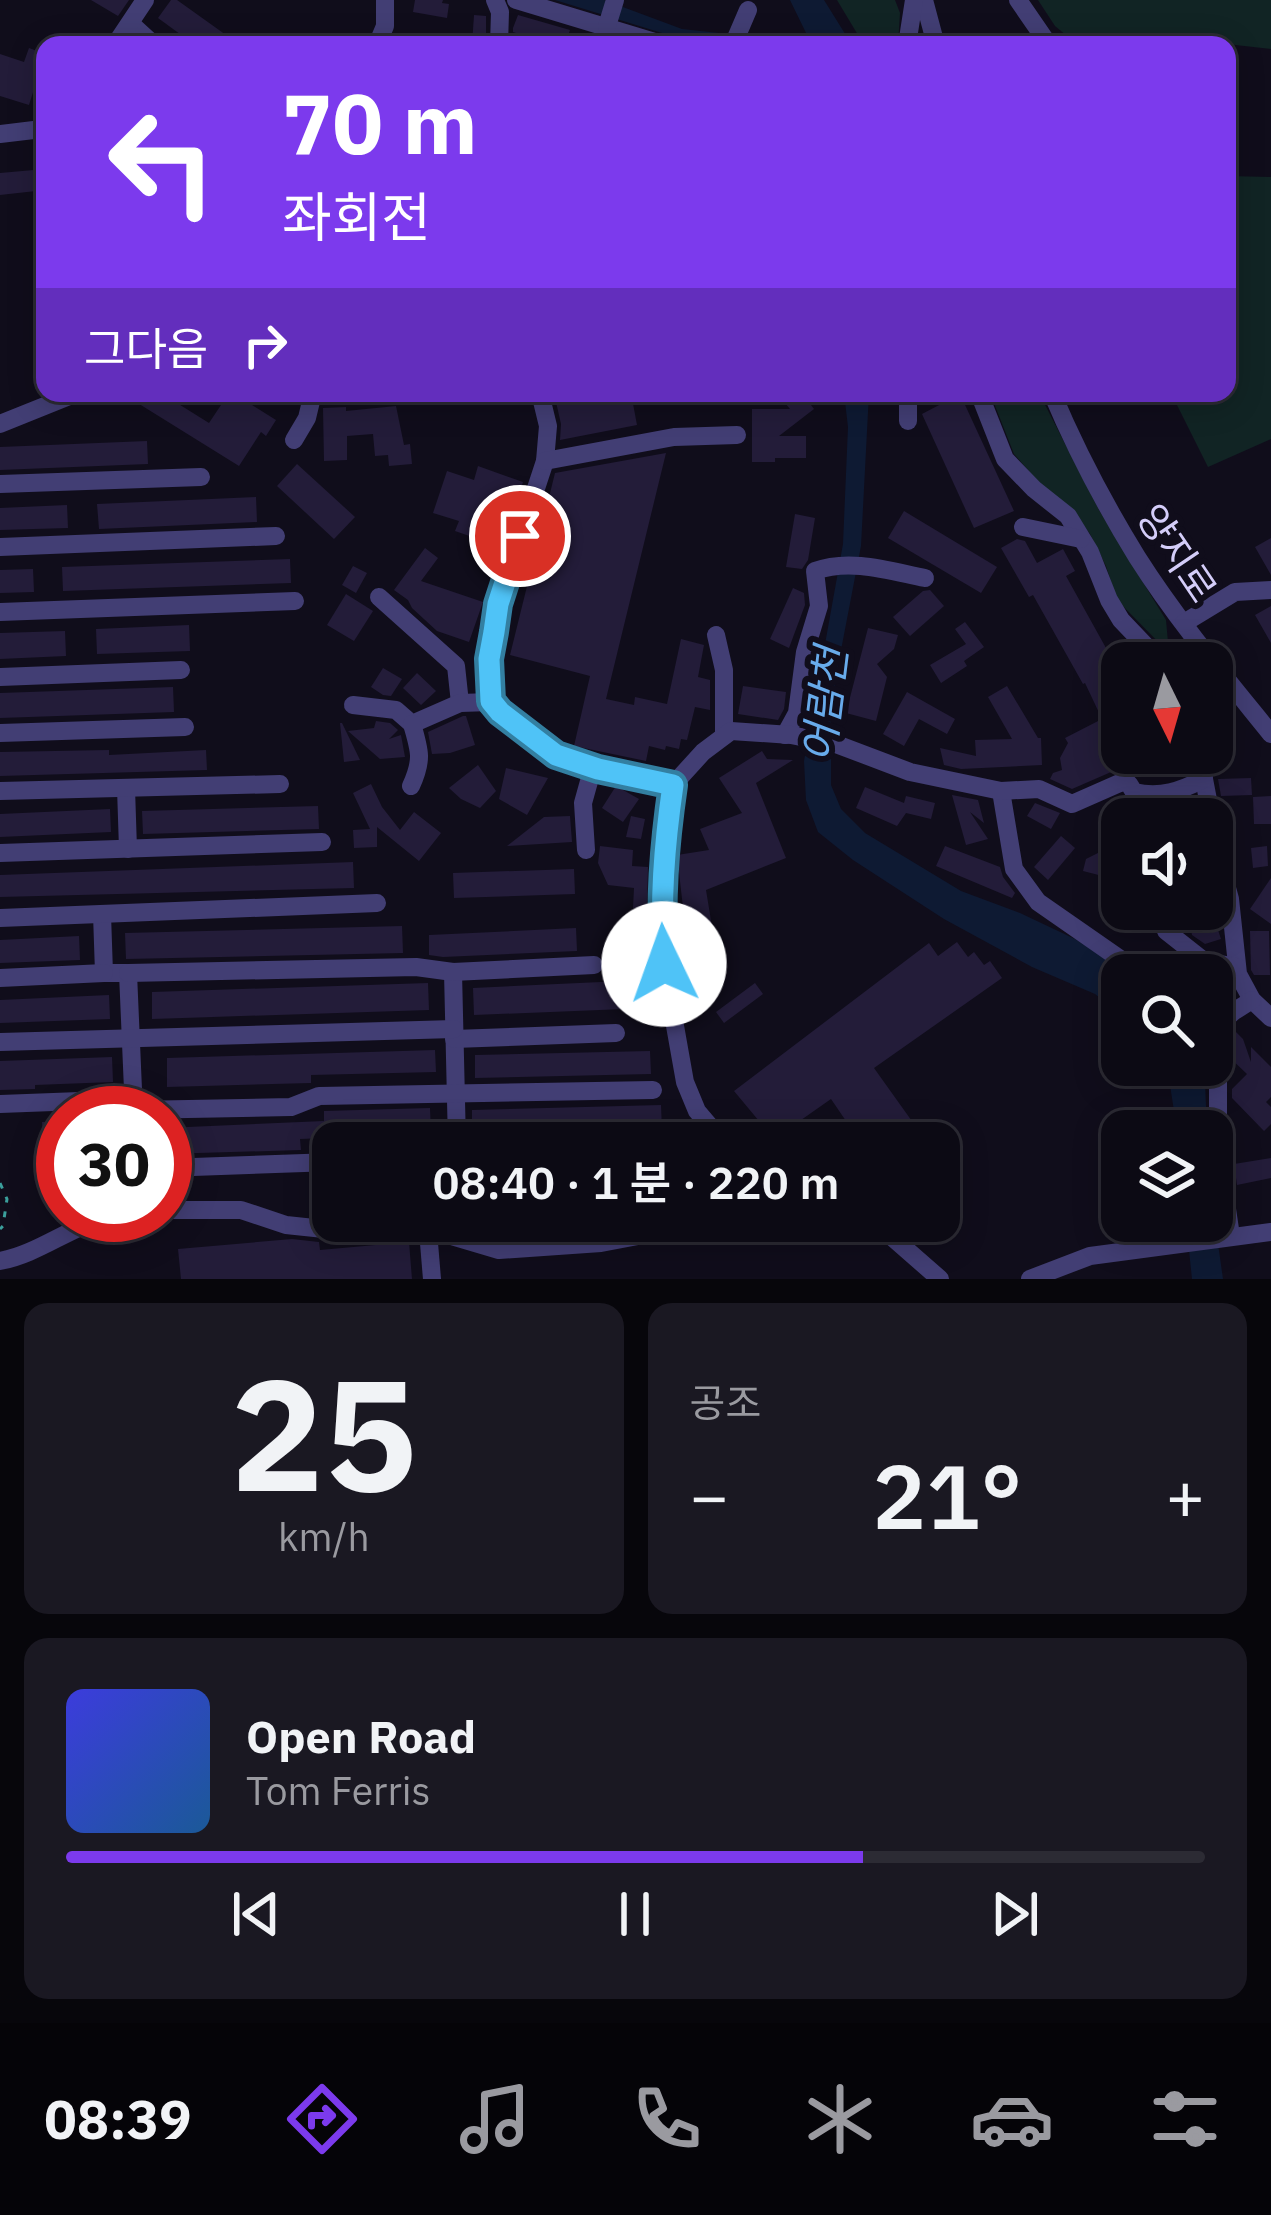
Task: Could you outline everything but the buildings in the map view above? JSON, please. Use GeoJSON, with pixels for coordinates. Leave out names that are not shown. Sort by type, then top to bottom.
{"type":"FeatureCollection","features":[{"type":"Feature","properties":{"kind":"street"},"geometry":{"type":"LineString","coordinates":[[122,35],[145,0]]}},
{"type":"Feature","properties":{"kind":"street"},"geometry":{"type":"LineString","coordinates":[[381,36],[385,0]]}},
{"type":"Feature","properties":{"kind":"street"},"geometry":{"type":"LineString","coordinates":[[495,0],[499,36]]}},
{"type":"Feature","properties":{"kind":"street"},"geometry":{"type":"LineString","coordinates":[[515,0],[638,36]]}},
{"type":"Feature","properties":{"kind":"street"},"geometry":{"type":"LineString","coordinates":[[608,26],[615,0]]}},
{"type":"Feature","properties":{"kind":"street"},"geometry":{"type":"LineString","coordinates":[[908,36],[914,0]]}},
{"type":"Feature","properties":{"kind":"street"},"geometry":{"type":"LineString","coordinates":[[924,0],[934,36]]}},
{"type":"Feature","properties":{"kind":"street"},"geometry":{"type":"LineString","coordinates":[[1018,0],[1043,36]]}},
{"type":"Feature","properties":{"kind":"street"},"geometry":{"type":"LineString","coordinates":[[737,36],[748,10]]}},
{"type":"Feature","properties":{"kind":"street"},"geometry":{"type":"LineString","coordinates":[[0,134],[36,130]]}},
{"type":"Feature","properties":{"kind":"street"},"geometry":{"type":"LineString","coordinates":[[0,424],[55,402]]}},
{"type":"Feature","properties":{"kind":"street"},"geometry":{"type":"LineString","coordinates":[[294,440],[311,402]]}},
{"type":"Feature","properties":{"kind":"street"},"geometry":{"type":"LineString","coordinates":[[542,402],[548,426],[545,461],[498,604],[489,659],[491,701],[556,755],[673,785]]}},
{"type":"Feature","properties":{"kind":"street"},"geometry":{"type":"LineString","coordinates":[[908,402],[908,421]]}},
{"type":"Feature","properties":{"kind":"street"},"geometry":{"type":"LineString","coordinates":[[983,402],[1005,459],[1068,516],[1109,601],[1142,642]]}},
{"type":"Feature","properties":{"kind":"street","name":"양지로"},"geometry":{"type":"LineString","coordinates":[[1056,402],[1139,560],[1198,642]]}},
{"type":"Feature","properties":{"kind":"street"},"geometry":{"type":"LineString","coordinates":[[545,461],[674,437],[737,435]]}},
{"type":"Feature","properties":{"kind":"street"},"geometry":{"type":"LineString","coordinates":[[0,484],[201,477]]}},
{"type":"Feature","properties":{"kind":"street"},"geometry":{"type":"LineString","coordinates":[[1023,527],[1081,538]]}},
{"type":"Feature","properties":{"kind":"street"},"geometry":{"type":"LineString","coordinates":[[0,547],[275,536]]}},
{"type":"Feature","properties":{"kind":"street"},"geometry":{"type":"LineString","coordinates":[[788,735],[820,606],[815,571],[826,566],[867,566],[925,578]]}},
{"type":"Feature","properties":{"kind":"street"},"geometry":{"type":"LineString","coordinates":[[1184,623],[1235,592],[1271,590]]}},
{"type":"Feature","properties":{"kind":"street"},"geometry":{"type":"LineString","coordinates":[[379,597],[456,666],[460,704]]}},
{"type":"Feature","properties":{"kind":"street"},"geometry":{"type":"LineString","coordinates":[[0,612],[296,601]]}},
{"type":"Feature","properties":{"kind":"street"},"geometry":{"type":"LineString","coordinates":[[716,635],[724,670],[724,736]]}},
{"type":"Feature","properties":{"kind":"street"},"geometry":{"type":"LineString","coordinates":[[0,677],[181,670]]}},
{"type":"Feature","properties":{"kind":"street","name":"양지로"},"geometry":{"type":"LineString","coordinates":[[1233,686],[1271,734]]}},
{"type":"Feature","properties":{"kind":"street"},"geometry":{"type":"LineString","coordinates":[[412,724],[460,704],[491,701]]}},
{"type":"Feature","properties":{"kind":"street"},"geometry":{"type":"LineString","coordinates":[[353,705],[396,710],[412,724],[420,766],[411,786]]}},
{"type":"Feature","properties":{"kind":"street"},"geometry":{"type":"LineString","coordinates":[[0,733],[184,728]]}},
{"type":"Feature","properties":{"kind":"street"},"geometry":{"type":"LineString","coordinates":[[705,1122],[685,1082],[676,1044],[664,964],[662,862],[673,785],[703,752],[731,731],[836,745],[910,772],[1000,791],[1039,789],[1072,804],[1122,782],[1134,792],[1171,794],[1194,774]]}},
{"type":"Feature","properties":{"kind":"street"},"geometry":{"type":"LineString","coordinates":[[586,850],[583,803],[593,767]]}},
{"type":"Feature","properties":{"kind":"street"},"geometry":{"type":"LineString","coordinates":[[1204,774],[1230,899],[1237,967],[1252,1000],[1271,1018]]}},
{"type":"Feature","properties":{"kind":"street"},"geometry":{"type":"LineString","coordinates":[[0,791],[280,784]]}},
{"type":"Feature","properties":{"kind":"street"},"geometry":{"type":"LineString","coordinates":[[127,788],[128,849]]}},
{"type":"Feature","properties":{"kind":"street"},"geometry":{"type":"LineString","coordinates":[[1000,791],[1014,869],[1038,902],[1113,954]]}},
{"type":"Feature","properties":{"kind":"street"},"geometry":{"type":"LineString","coordinates":[[0,853],[322,842]]}},
{"type":"Feature","properties":{"kind":"street"},"geometry":{"type":"LineString","coordinates":[[0,918],[377,903]]}},
{"type":"Feature","properties":{"kind":"street"},"geometry":{"type":"LineString","coordinates":[[102,914],[104,974]]}},
{"type":"Feature","properties":{"kind":"street"},"geometry":{"type":"LineString","coordinates":[[1166,930],[1204,961],[1237,967]]}},
{"type":"Feature","properties":{"kind":"street"},"geometry":{"type":"LineString","coordinates":[[0,978],[416,967],[453,972],[594,964]]}},
{"type":"Feature","properties":{"kind":"street"},"geometry":{"type":"LineString","coordinates":[[453,972],[457,1122]]}},
{"type":"Feature","properties":{"kind":"street"},"geometry":{"type":"LineString","coordinates":[[128,973],[133,1086]]}},
{"type":"Feature","properties":{"kind":"street"},"geometry":{"type":"LineString","coordinates":[[1233,1012],[1252,1000]]}},
{"type":"Feature","properties":{"kind":"street"},"geometry":{"type":"LineString","coordinates":[[0,1042],[616,1033]]}},
{"type":"Feature","properties":{"kind":"street"},"geometry":{"type":"LineString","coordinates":[[192,1108],[291,1107],[319,1096],[653,1090]]}},
{"type":"Feature","properties":{"kind":"street"},"geometry":{"type":"LineString","coordinates":[[0,1104],[36,1105]]}},
{"type":"Feature","properties":{"kind":"street"},"geometry":{"type":"LineString","coordinates":[[192,1167],[312,1163]]}},
{"type":"Feature","properties":{"kind":"street"},"geometry":{"type":"LineString","coordinates":[[192,1210],[241,1210],[286,1225],[312,1227]]}},
{"type":"Feature","properties":{"kind":"street"},"geometry":{"type":"LineString","coordinates":[[1233,1236],[1271,1232]]}},
{"type":"Feature","properties":{"kind":"street"},"geometry":{"type":"LineString","coordinates":[[0,1261],[49,1242]]}},
{"type":"Feature","properties":{"kind":"street"},"geometry":{"type":"LineString","coordinates":[[429,1242],[432,1279]]}},
{"type":"Feature","properties":{"kind":"street"},"geometry":{"type":"LineString","coordinates":[[469,1242],[499,1250],[606,1242]]}},
{"type":"Feature","properties":{"kind":"street"},"geometry":{"type":"LineString","coordinates":[[898,1242],[940,1279]]}},
{"type":"Feature","properties":{"kind":"street"},"geometry":{"type":"LineString","coordinates":[[1030,1279],[1090,1256],[1190,1242]]}},
{"type":"Feature","properties":{"kind":"path"},"geometry":{"type":"LineString","coordinates":[[0,1184],[7,1198],[0,1229]]}},
{"type":"Feature","properties":{"kind":"green space"},"geometry":{"type":"Polygon","coordinates":[[[837,0],[895,0],[900,13],[899,36],[859,36],[837,0]]]}},
{"type":"Feature","properties":{"kind":"green space"},"geometry":{"type":"Polygon","coordinates":[[[1038,0],[1271,0],[1271,49],[1236,45],[1236,36],[1067,36],[1038,0]]]}},
{"type":"Feature","properties":{"kind":"green space"},"geometry":{"type":"Polygon","coordinates":[[[1236,176],[1271,177],[1271,439],[1208,467],[1176,402],[1236,402],[1236,176]]]}},
{"type":"Feature","properties":{"kind":"green space"},"geometry":{"type":"Polygon","coordinates":[[[994,402],[1044,402],[1099,510],[1166,620],[1168,642],[1158,642],[1117,600],[1090,534],[1073,511],[1048,493],[1014,454],[994,402]]]}},
{"type":"Feature","properties":{"kind":"water"},"geometry":{"type":"Polygon","coordinates":[[[555,0],[604,0],[682,29],[737,36],[672,36],[555,0]]]}},
{"type":"Feature","properties":{"kind":"water"},"geometry":{"type":"Polygon","coordinates":[[[790,0],[824,0],[846,36],[808,36],[790,0]]]}},
{"type":"Feature","properties":{"kind":"water","name":"어람천"},"geometry":{"type":"Polygon","coordinates":[[[845,402],[869,402],[861,546],[831,717],[831,785],[841,809],[865,833],[961,891],[1020,913],[1101,956],[1101,999],[944,919],[818,832],[806,800],[804,761],[843,544],[845,402]]]}},
{"type":"Feature","properties":{"kind":"water"},"geometry":{"type":"Polygon","coordinates":[[[1170,1086],[1205,1086],[1206,1110],[1174,1110],[1170,1086]]]}},
{"type":"Feature","properties":{"kind":"water"},"geometry":{"type":"Polygon","coordinates":[[[1188,1242],[1218,1242],[1223,1279],[1192,1279],[1188,1242]]]}},
{"type":"Feature","properties":{"kind":"route"},"geometry":{"type":"LineString","coordinates":[[520,536],[498,604],[489,659],[491,701],[556,755],[673,785],[662,862],[664,964]]}}]}
